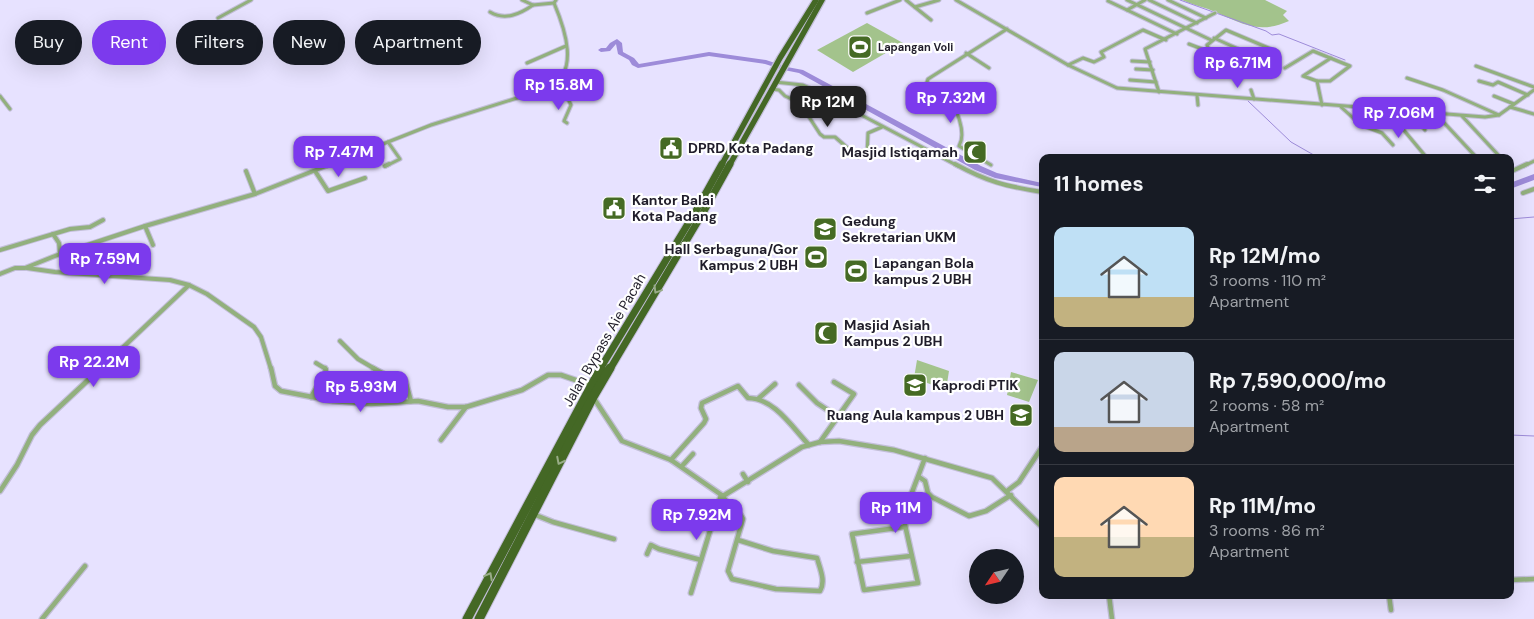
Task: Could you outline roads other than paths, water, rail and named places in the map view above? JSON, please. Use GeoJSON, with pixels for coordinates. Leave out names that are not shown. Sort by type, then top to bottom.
{"type":"FeatureCollection","features":[{"type":"Feature","properties":{"kind":"highway"},"geometry":{"type":"LineString","coordinates":[[479,619],[533,514],[566,440],[593,397],[616,350],[704,211],[773,82],[782,60],[816,0]]}},
{"type":"Feature","properties":{"kind":"highway"},"geometry":{"type":"LineString","coordinates":[[782,60],[822,0]]}},
{"type":"Feature","properties":{"kind":"highway","name":"Jalan Bypass Aie Pacah"},"geometry":{"type":"LineString","coordinates":[[467,619],[566,440],[590,386],[616,350]]}},
{"type":"Feature","properties":{"kind":"street"},"geometry":{"type":"LineString","coordinates":[[218,18],[251,0]]}},
{"type":"Feature","properties":{"kind":"street"},"geometry":{"type":"LineString","coordinates":[[522,0],[533,5]]}},
{"type":"Feature","properties":{"kind":"street"},"geometry":{"type":"LineString","coordinates":[[866,13],[900,0]]}},
{"type":"Feature","properties":{"kind":"street"},"geometry":{"type":"LineString","coordinates":[[906,0],[931,20]]}},
{"type":"Feature","properties":{"kind":"street"},"geometry":{"type":"LineString","coordinates":[[914,8],[939,0]]}},
{"type":"Feature","properties":{"kind":"street"},"geometry":{"type":"LineString","coordinates":[[956,0],[1068,65],[1113,88],[1485,117],[1499,115],[1528,95],[1534,88],[1476,66]]}},
{"type":"Feature","properties":{"kind":"street"},"geometry":{"type":"LineString","coordinates":[[1127,0],[1265,61]]}},
{"type":"Feature","properties":{"kind":"street"},"geometry":{"type":"LineString","coordinates":[[1121,13],[1145,0]]}},
{"type":"Feature","properties":{"kind":"street"},"geometry":{"type":"LineString","coordinates":[[1149,0],[1197,23]]}},
{"type":"Feature","properties":{"kind":"street"},"geometry":{"type":"LineString","coordinates":[[1168,0],[1206,18]]}},
{"type":"Feature","properties":{"kind":"street"},"geometry":{"type":"LineString","coordinates":[[25,268],[60,254],[145,226],[255,194],[467,113],[536,92],[562,79],[566,66],[565,34],[554,1],[533,5],[521,12],[505,17],[499,17],[490,12]]}},
{"type":"Feature","properties":{"kind":"street"},"geometry":{"type":"LineString","coordinates":[[1108,1],[1177,34]]}},
{"type":"Feature","properties":{"kind":"street"},"geometry":{"type":"LineString","coordinates":[[557,8],[562,6]]}},
{"type":"Feature","properties":{"kind":"street"},"geometry":{"type":"LineString","coordinates":[[1160,92],[1145,49],[1166,40],[1215,13]]}},
{"type":"Feature","properties":{"kind":"street"},"geometry":{"type":"LineString","coordinates":[[991,165],[959,146],[962,142],[961,122],[948,97],[943,92],[927,84],[930,78],[966,53],[1007,29]]}},
{"type":"Feature","properties":{"kind":"street"},"geometry":{"type":"LineString","coordinates":[[1068,65],[1083,58],[1094,62],[1104,57],[1100,52],[1143,30],[1166,40]]}},
{"type":"Feature","properties":{"kind":"street"},"geometry":{"type":"LineString","coordinates":[[1198,47],[1207,46],[1212,39],[1227,30],[1278,52]]}},
{"type":"Feature","properties":{"kind":"street"},"geometry":{"type":"LineString","coordinates":[[1189,44],[1210,52]]}},
{"type":"Feature","properties":{"kind":"street"},"geometry":{"type":"LineString","coordinates":[[527,63],[566,46]]}},
{"type":"Feature","properties":{"kind":"street"},"geometry":{"type":"LineString","coordinates":[[1207,46],[1210,52]]}},
{"type":"Feature","properties":{"kind":"street"},"geometry":{"type":"LineString","coordinates":[[1285,68],[1313,51],[1331,58],[1350,66],[1330,81],[1317,81],[1303,76],[1331,58]]}},
{"type":"Feature","properties":{"kind":"street"},"geometry":{"type":"LineString","coordinates":[[966,53],[989,68]]}},
{"type":"Feature","properties":{"kind":"street"},"geometry":{"type":"LineString","coordinates":[[1132,61],[1150,62]]}},
{"type":"Feature","properties":{"kind":"street"},"geometry":{"type":"LineString","coordinates":[[1136,69],[1153,70]]}},
{"type":"Feature","properties":{"kind":"street"},"geometry":{"type":"LineString","coordinates":[[1407,78],[1443,90],[1499,115]]}},
{"type":"Feature","properties":{"kind":"street"},"geometry":{"type":"LineString","coordinates":[[1130,80],[1156,82]]}},
{"type":"Feature","properties":{"kind":"street"},"geometry":{"type":"LineString","coordinates":[[1317,81],[1322,105]]}},
{"type":"Feature","properties":{"kind":"street"},"geometry":{"type":"LineString","coordinates":[[1478,81],[1493,85],[1498,82],[1528,95]]}},
{"type":"Feature","properties":{"kind":"street"},"geometry":{"type":"LineString","coordinates":[[773,82],[786,96],[800,103],[820,134],[824,137],[835,137],[858,157],[867,155],[869,147],[866,138],[868,133],[882,127]]}},
{"type":"Feature","properties":{"kind":"street"},"geometry":{"type":"LineString","coordinates":[[773,82],[812,89],[983,179],[1004,186],[1039,192]]}},
{"type":"Feature","properties":{"kind":"street"},"geometry":{"type":"LineString","coordinates":[[556,83],[571,104],[564,120],[567,123]]}},
{"type":"Feature","properties":{"kind":"street"},"geometry":{"type":"LineString","coordinates":[[1251,90],[1254,99]]}},
{"type":"Feature","properties":{"kind":"street"},"geometry":{"type":"LineString","coordinates":[[1197,95],[1198,105]]}},
{"type":"Feature","properties":{"kind":"street"},"geometry":{"type":"LineString","coordinates":[[0,96],[10,109]]}},
{"type":"Feature","properties":{"kind":"street"},"geometry":{"type":"LineString","coordinates":[[1494,96],[1514,104]]}},
{"type":"Feature","properties":{"kind":"street"},"geometry":{"type":"LineString","coordinates":[[1341,107],[1361,125],[1382,133],[1393,145]]}},
{"type":"Feature","properties":{"kind":"street"},"geometry":{"type":"LineString","coordinates":[[1510,107],[1534,114]]}},
{"type":"Feature","properties":{"kind":"street"},"geometry":{"type":"LineString","coordinates":[[1387,110],[1424,154]]}},
{"type":"Feature","properties":{"kind":"street"},"geometry":{"type":"LineString","coordinates":[[1410,112],[1425,130]]}},
{"type":"Feature","properties":{"kind":"street"},"geometry":{"type":"LineString","coordinates":[[1435,113],[1473,154]]}},
{"type":"Feature","properties":{"kind":"street"},"geometry":{"type":"LineString","coordinates":[[1462,116],[1497,154]]}},
{"type":"Feature","properties":{"kind":"street"},"geometry":{"type":"LineString","coordinates":[[385,166],[400,159],[388,142]]}},
{"type":"Feature","properties":{"kind":"street"},"geometry":{"type":"LineString","coordinates":[[304,154],[320,150],[330,165]]}},
{"type":"Feature","properties":{"kind":"street"},"geometry":{"type":"LineString","coordinates":[[1516,170],[1534,161]]}},
{"type":"Feature","properties":{"kind":"street"},"geometry":{"type":"LineString","coordinates":[[246,171],[255,194]]}},
{"type":"Feature","properties":{"kind":"street"},"geometry":{"type":"LineString","coordinates":[[315,171],[328,191],[366,178]]}},
{"type":"Feature","properties":{"kind":"street"},"geometry":{"type":"LineString","coordinates":[[1523,193],[1534,189]]}},
{"type":"Feature","properties":{"kind":"street"},"geometry":{"type":"LineString","coordinates":[[0,250],[70,229],[90,227],[103,220]]}},
{"type":"Feature","properties":{"kind":"street"},"geometry":{"type":"LineString","coordinates":[[145,226],[153,245]]}},
{"type":"Feature","properties":{"kind":"street"},"geometry":{"type":"LineString","coordinates":[[53,234],[59,243],[60,254]]}},
{"type":"Feature","properties":{"kind":"street"},"geometry":{"type":"LineString","coordinates":[[0,274],[11,269],[25,268],[55,272],[170,280],[189,284],[207,294],[254,327],[267,352],[276,389],[311,397],[351,404],[389,404],[411,401],[440,407],[466,407],[522,390],[548,375],[561,375],[590,386]]}},
{"type":"Feature","properties":{"kind":"street"},"geometry":{"type":"LineString","coordinates":[[0,491],[17,465],[32,435],[40,425],[189,284]]}},
{"type":"Feature","properties":{"kind":"street"},"geometry":{"type":"LineString","coordinates":[[340,341],[358,359],[384,374],[406,380],[411,401]]}},
{"type":"Feature","properties":{"kind":"street"},"geometry":{"type":"LineString","coordinates":[[311,397],[326,372],[326,368],[316,363]]}},
{"type":"Feature","properties":{"kind":"street"},"geometry":{"type":"LineString","coordinates":[[820,442],[854,394],[834,382]]}},
{"type":"Feature","properties":{"kind":"street"},"geometry":{"type":"LineString","coordinates":[[671,460],[705,421],[701,406],[704,402],[738,386],[749,399],[759,398],[775,384]]}},
{"type":"Feature","properties":{"kind":"street"},"geometry":{"type":"LineString","coordinates":[[799,385],[812,399],[838,416]]}},
{"type":"Feature","properties":{"kind":"street"},"geometry":{"type":"LineString","coordinates":[[593,397],[622,441],[682,466],[722,495],[730,506],[739,511],[743,518],[728,571],[732,579],[776,589],[820,591],[822,588],[823,581],[817,558],[773,551],[738,540]]}},
{"type":"Feature","properties":{"kind":"street"},"geometry":{"type":"LineString","coordinates":[[759,398],[775,408],[809,445]]}},
{"type":"Feature","properties":{"kind":"street"},"geometry":{"type":"LineString","coordinates":[[441,440],[466,407]]}},
{"type":"Feature","properties":{"kind":"street"},"geometry":{"type":"LineString","coordinates":[[691,593],[722,495],[748,482],[789,454],[820,442],[850,442],[925,458],[992,478],[1039,524]]}},
{"type":"Feature","properties":{"kind":"street"},"geometry":{"type":"LineString","coordinates":[[919,477],[925,481],[928,493],[932,497],[969,516],[986,511],[1009,493],[1019,482],[1039,452]]}},
{"type":"Feature","properties":{"kind":"street"},"geometry":{"type":"LineString","coordinates":[[682,466],[693,454]]}},
{"type":"Feature","properties":{"kind":"street"},"geometry":{"type":"LineString","coordinates":[[904,527],[852,534],[862,588],[866,590],[917,584],[903,516],[925,458]]}},
{"type":"Feature","properties":{"kind":"street"},"geometry":{"type":"LineString","coordinates":[[742,474],[748,482]]}},
{"type":"Feature","properties":{"kind":"street"},"geometry":{"type":"LineString","coordinates":[[533,514],[553,522],[614,539]]}},
{"type":"Feature","properties":{"kind":"street"},"geometry":{"type":"LineString","coordinates":[[647,554],[651,545],[659,549],[701,560]]}},
{"type":"Feature","properties":{"kind":"street"},"geometry":{"type":"LineString","coordinates":[[857,562],[911,556]]}},
{"type":"Feature","properties":{"kind":"street"},"geometry":{"type":"LineString","coordinates":[[42,619],[85,566]]}},
{"type":"Feature","properties":{"kind":"street"},"geometry":{"type":"LineString","coordinates":[[1514,580],[1534,579]]}},
{"type":"Feature","properties":{"kind":"street"},"geometry":{"type":"LineString","coordinates":[[1110,599],[1112,619]]}},
{"type":"Feature","properties":{"kind":"street"},"geometry":{"type":"LineString","coordinates":[[1389,599],[1390,610]]}},
{"type":"Feature","properties":{"kind":"waterway"},"geometry":{"type":"LineString","coordinates":[[1180,0],[1266,31],[1272,35],[1279,34],[1345,60]]}},
{"type":"Feature","properties":{"kind":"waterway"},"geometry":{"type":"LineString","coordinates":[[601,50],[608,50],[617,41],[620,53],[632,59],[634,64],[638,66],[709,54],[766,62],[786,69],[801,71],[978,168],[995,175],[1039,184]]}},
{"type":"Feature","properties":{"kind":"waterway"},"geometry":{"type":"LineString","coordinates":[[1248,101],[1291,142],[1312,154]]}},
{"type":"Feature","properties":{"kind":"waterway"},"geometry":{"type":"LineString","coordinates":[[1514,184],[1534,177]]}},
{"type":"Feature","properties":{"kind":"waterway"},"geometry":{"type":"LineString","coordinates":[[1514,219],[1534,217]]}},
{"type":"Feature","properties":{"kind":"waterway"},"geometry":{"type":"LineString","coordinates":[[1514,435],[1534,436]]}},
{"type":"Feature","properties":{"kind":"place","name":"Lapangan Voli"},"geometry":{"type":"Point","coordinates":[860,47]}},
{"type":"Feature","properties":{"kind":"place","name":"DPRD Kota Padang"},"geometry":{"type":"Point","coordinates":[671,148]}},
{"type":"Feature","properties":{"kind":"place","name":"Masjid Istiqamah"},"geometry":{"type":"Point","coordinates":[975,152]}},
{"type":"Feature","properties":{"kind":"place","name":"Kantor Balai Kota Padang"},"geometry":{"type":"Point","coordinates":[614,208]}},
{"type":"Feature","properties":{"kind":"place","name":"Gedung Sekretarian UKM"},"geometry":{"type":"Point","coordinates":[825,229]}},
{"type":"Feature","properties":{"kind":"place","name":"Hall Serbaguna/Gor Kampus 2 UBH"},"geometry":{"type":"Point","coordinates":[816,257]}},
{"type":"Feature","properties":{"kind":"place","name":"Lapangan Bola kampus 2 UBH"},"geometry":{"type":"Point","coordinates":[856,271]}},
{"type":"Feature","properties":{"kind":"place","name":"Masjid Asiah Kampus 2 UBH"},"geometry":{"type":"Point","coordinates":[826,333]}},
{"type":"Feature","properties":{"kind":"place","name":"Kaprodi PTIK"},"geometry":{"type":"Point","coordinates":[915,385]}},
{"type":"Feature","properties":{"kind":"place","name":"Ruang Aula kampus 2 UBH"},"geometry":{"type":"Point","coordinates":[1021,415]}}]}
